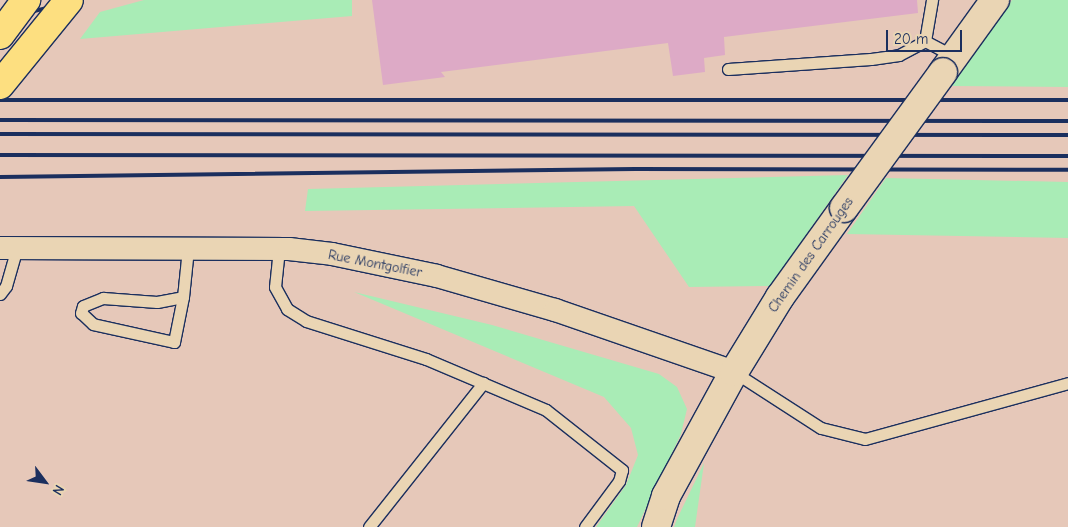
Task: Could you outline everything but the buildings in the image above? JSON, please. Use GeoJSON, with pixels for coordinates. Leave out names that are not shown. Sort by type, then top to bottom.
{"type":"FeatureCollection","features":[{"type":"Feature","properties":{"kind":"highway"},"geometry":{"type":"LineString","coordinates":[[0,35],[26,0]]}},
{"type":"Feature","properties":{"kind":"highway"},"geometry":{"type":"LineString","coordinates":[[0,85],[69,0]]}},
{"type":"Feature","properties":{"kind":"street","name":"Chemin des Carrouges"},"geometry":{"type":"LineString","coordinates":[[656,527],[666,496],[734,372],[780,297],[996,0]]}},
{"type":"Feature","properties":{"kind":"street","name":"Rue Montgolfier"},"geometry":{"type":"LineString","coordinates":[[8,248],[280,249],[332,254],[437,276],[555,310],[734,372]]}},
{"type":"Feature","properties":{"kind":"lane"},"geometry":{"type":"LineString","coordinates":[[925,41],[932,0]]}},
{"type":"Feature","properties":{"kind":"lane"},"geometry":{"type":"LineString","coordinates":[[925,41],[949,64]]}},
{"type":"Feature","properties":{"kind":"lane"},"geometry":{"type":"LineString","coordinates":[[728,69],[871,59],[899,55],[925,41]]}},
{"type":"Feature","properties":{"kind":"lane"},"geometry":{"type":"LineString","coordinates":[[0,294],[6,286],[8,248]]}},
{"type":"Feature","properties":{"kind":"lane"},"geometry":{"type":"LineString","coordinates":[[183,297],[157,302],[103,298],[82,306],[81,313],[93,324],[174,342],[183,297],[188,249]]}},
{"type":"Feature","properties":{"kind":"lane"},"geometry":{"type":"LineString","coordinates":[[280,249],[275,287],[288,308],[306,321],[417,356],[546,410],[622,470],[584,527]]}},
{"type":"Feature","properties":{"kind":"lane"},"geometry":{"type":"LineString","coordinates":[[734,372],[821,428],[866,439],[1068,383]]}},
{"type":"Feature","properties":{"kind":"lane"},"geometry":{"type":"LineString","coordinates":[[369,527],[483,383]]}},
{"type":"Feature","properties":{"kind":"shaded area"},"geometry":{"type":"Polygon","coordinates":[[[0,0],[1068,0],[1068,527],[0,527],[0,0]]]}},
{"type":"Feature","properties":{"kind":"green space"},"geometry":{"type":"Polygon","coordinates":[[[144,0],[352,0],[352,16],[80,39],[100,12],[144,0]]]}},
{"type":"Feature","properties":{"kind":"green space"},"geometry":{"type":"Polygon","coordinates":[[[1012,0],[1068,0],[1068,87],[952,86],[1012,0]]]}},
{"type":"Feature","properties":{"kind":"green space"},"geometry":{"type":"Polygon","coordinates":[[[848,175],[770,286],[689,287],[634,206],[305,211],[308,189],[848,175]]]}},
{"type":"Feature","properties":{"kind":"green space"},"geometry":{"type":"Polygon","coordinates":[[[886,178],[1068,182],[1068,238],[847,234],[886,178]]]}},
{"type":"Feature","properties":{"kind":"green space"},"geometry":{"type":"Polygon","coordinates":[[[354,292],[492,325],[659,374],[677,387],[687,409],[681,434],[637,527],[596,527],[626,485],[638,455],[631,428],[604,397],[354,292]]]}},
{"type":"Feature","properties":{"kind":"green space"},"geometry":{"type":"Polygon","coordinates":[[[704,463],[695,527],[674,527],[677,519],[704,463]]]}},
{"type":"Feature","properties":{"kind":"railway"},"geometry":{"type":"LineString","coordinates":[[0,19],[81,0]]}},
{"type":"Feature","properties":{"kind":"railway"},"geometry":{"type":"LineString","coordinates":[[0,100],[1068,100]]}},
{"type":"Feature","properties":{"kind":"railway"},"geometry":{"type":"LineString","coordinates":[[0,120],[1068,121]]}},
{"type":"Feature","properties":{"kind":"railway"},"geometry":{"type":"LineString","coordinates":[[0,134],[1068,135]]}},
{"type":"Feature","properties":{"kind":"railway"},"geometry":{"type":"LineString","coordinates":[[0,155],[1068,156]]}},
{"type":"Feature","properties":{"kind":"railway"},"geometry":{"type":"LineString","coordinates":[[0,177],[635,169],[1068,170]]}}]}
